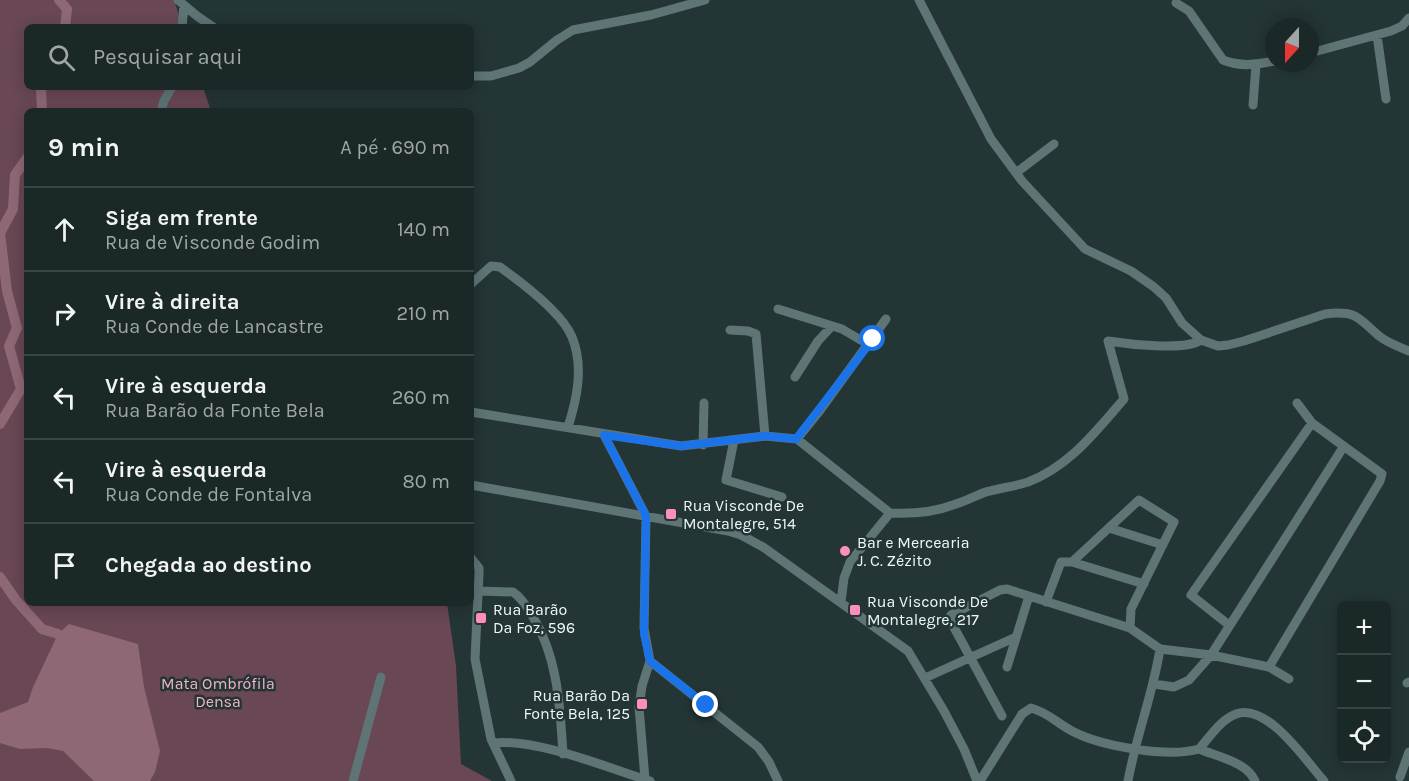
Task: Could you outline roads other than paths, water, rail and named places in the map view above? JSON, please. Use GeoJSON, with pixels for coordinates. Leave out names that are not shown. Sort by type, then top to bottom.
{"type":"FeatureCollection","features":[{"type":"Feature","properties":{"kind":"street"},"geometry":{"type":"LineString","coordinates":[[474,76],[491,76],[519,68],[573,30],[651,15],[705,0]]}},
{"type":"Feature","properties":{"kind":"street"},"geometry":{"type":"LineString","coordinates":[[919,0],[986,131],[1016,173],[1085,249],[1131,271],[1154,287],[1166,298],[1188,330],[1201,340],[1218,346],[1228,345],[1325,314],[1338,312],[1361,318],[1385,340],[1409,351]]}},
{"type":"Feature","properties":{"kind":"street"},"geometry":{"type":"LineString","coordinates":[[181,3],[182,24]]}},
{"type":"Feature","properties":{"kind":"street"},"geometry":{"type":"LineString","coordinates":[[181,3],[209,24]]}},
{"type":"Feature","properties":{"kind":"street"},"geometry":{"type":"LineString","coordinates":[[1176,3],[1189,11],[1223,60],[1241,65],[1265,63]]}},
{"type":"Feature","properties":{"kind":"street"},"geometry":{"type":"LineString","coordinates":[[1319,51],[1402,26],[1409,18]]}},
{"type":"Feature","properties":{"kind":"street"},"geometry":{"type":"LineString","coordinates":[[1377,35],[1386,99]]}},
{"type":"Feature","properties":{"kind":"street"},"geometry":{"type":"LineString","coordinates":[[1253,105],[1256,65]]}},
{"type":"Feature","properties":{"kind":"street"},"geometry":{"type":"LineString","coordinates":[[162,108],[170,90]]}},
{"type":"Feature","properties":{"kind":"street"},"geometry":{"type":"LineString","coordinates":[[1016,173],[1054,144]]}},
{"type":"Feature","properties":{"kind":"street"},"geometry":{"type":"LineString","coordinates":[[474,281],[491,266],[500,267],[544,303],[569,330],[576,351],[578,386],[568,427]]}},
{"type":"Feature","properties":{"kind":"street"},"geometry":{"type":"LineString","coordinates":[[778,309],[832,326],[869,345]]}},
{"type":"Feature","properties":{"kind":"street"},"geometry":{"type":"LineString","coordinates":[[796,439],[869,345],[886,319]]}},
{"type":"Feature","properties":{"kind":"street"},"geometry":{"type":"LineString","coordinates":[[795,377],[818,341],[832,326]]}},
{"type":"Feature","properties":{"kind":"street"},"geometry":{"type":"LineString","coordinates":[[730,330],[756,334],[765,436]]}},
{"type":"Feature","properties":{"kind":"street"},"geometry":{"type":"LineString","coordinates":[[474,412],[681,446],[765,436],[796,439],[890,513],[913,514],[952,506],[984,493],[1019,485],[1045,474],[1077,451],[1124,399],[1108,341],[1177,346],[1189,345],[1201,340]]}},
{"type":"Feature","properties":{"kind":"street"},"geometry":{"type":"LineString","coordinates":[[703,445],[704,403]]}},
{"type":"Feature","properties":{"kind":"street"},"geometry":{"type":"LineString","coordinates":[[1269,667],[1380,481],[1382,474],[1312,423],[1297,403]]}},
{"type":"Feature","properties":{"kind":"street"},"geometry":{"type":"LineString","coordinates":[[1229,625],[1191,595],[1312,423]]}},
{"type":"Feature","properties":{"kind":"street"},"geometry":{"type":"LineString","coordinates":[[493,743],[514,744],[563,754],[648,780],[639,707],[642,686],[650,661],[644,634],[646,516],[604,435]]}},
{"type":"Feature","properties":{"kind":"street"},"geometry":{"type":"LineString","coordinates":[[734,440],[726,480],[782,497]]}},
{"type":"Feature","properties":{"kind":"street"},"geometry":{"type":"LineString","coordinates":[[1154,684],[1174,687],[1189,680],[1211,655],[1344,446]]}},
{"type":"Feature","properties":{"kind":"street"},"geometry":{"type":"LineString","coordinates":[[474,486],[741,535],[777,556],[908,651],[964,748],[979,781]]}},
{"type":"Feature","properties":{"kind":"street"},"geometry":{"type":"LineString","coordinates":[[1072,562],[1139,500],[1174,522],[1131,609],[1130,628]]}},
{"type":"Feature","properties":{"kind":"street"},"geometry":{"type":"LineString","coordinates":[[841,602],[844,578],[850,562],[890,513]]}},
{"type":"Feature","properties":{"kind":"street"},"geometry":{"type":"LineString","coordinates":[[1108,528],[1163,545]]}},
{"type":"Feature","properties":{"kind":"street"},"geometry":{"type":"LineString","coordinates":[[474,562],[479,568],[474,652],[485,714],[493,743],[511,781]]}},
{"type":"Feature","properties":{"kind":"street"},"geometry":{"type":"LineString","coordinates":[[1046,602],[1061,562],[1072,562],[1144,584]]}},
{"type":"Feature","properties":{"kind":"street"},"geometry":{"type":"LineString","coordinates":[[1002,716],[950,620],[951,615],[1000,590],[1007,589],[1130,628],[1160,648],[1211,655],[1269,667],[1289,679]]}},
{"type":"Feature","properties":{"kind":"street"},"geometry":{"type":"LineString","coordinates":[[478,591],[515,593],[526,605],[545,639],[557,688],[563,754]]}},
{"type":"Feature","properties":{"kind":"street"},"geometry":{"type":"LineString","coordinates":[[1007,667],[1029,596]]}},
{"type":"Feature","properties":{"kind":"street"},"geometry":{"type":"LineString","coordinates":[[925,678],[1016,637]]}},
{"type":"Feature","properties":{"kind":"street"},"geometry":{"type":"LineString","coordinates":[[1128,781],[1134,748],[1154,684],[1160,648]]}},
{"type":"Feature","properties":{"kind":"street"},"geometry":{"type":"LineString","coordinates":[[650,661],[758,747],[769,762],[778,781]]}},
{"type":"Feature","properties":{"kind":"street"},"geometry":{"type":"LineString","coordinates":[[353,781],[381,677]]}},
{"type":"Feature","properties":{"kind":"street"},"geometry":{"type":"LineString","coordinates":[[979,781],[1022,714],[1031,708],[1046,713],[1071,730],[1089,738],[1134,748],[1180,752],[1199,749],[1244,767],[1251,772],[1255,781]]}},
{"type":"Feature","properties":{"kind":"street"},"geometry":{"type":"LineString","coordinates":[[1199,749],[1224,721],[1237,714],[1256,715],[1267,719],[1281,732],[1324,781]]}},
{"type":"Feature","properties":{"kind":"street"},"geometry":{"type":"LineString","coordinates":[[1402,778],[1409,752]]}},
{"type":"Feature","properties":{"kind":"waterway"},"geometry":{"type":"LineString","coordinates":[[59,0],[67,9],[65,24]]}},
{"type":"Feature","properties":{"kind":"waterway"},"geometry":{"type":"LineString","coordinates":[[41,90],[42,108]]}},
{"type":"Feature","properties":{"kind":"waterway"},"geometry":{"type":"LineString","coordinates":[[0,424],[21,389],[9,346],[17,328],[7,291],[0,233],[13,209],[15,175],[24,162]]}},
{"type":"Feature","properties":{"kind":"waterway"},"geometry":{"type":"LineString","coordinates":[[0,577],[16,600],[42,629],[58,634]]}},
{"type":"Feature","properties":{"kind":"place","name":"Rua Visconde De Montalegre, 514"},"geometry":{"type":"Point","coordinates":[671,514]}},
{"type":"Feature","properties":{"kind":"place","name":"Bar e Mercearia J. C. Zézito"},"geometry":{"type":"Point","coordinates":[845,551]}},
{"type":"Feature","properties":{"kind":"place","name":"Rua Visconde De Montalegre, 217"},"geometry":{"type":"Point","coordinates":[855,610]}},
{"type":"Feature","properties":{"kind":"place","name":"Rua Barão Da Foz, 596"},"geometry":{"type":"Point","coordinates":[481,618]}},
{"type":"Feature","properties":{"kind":"place","name":"Rua Barão Da Fonte Bela, 125"},"geometry":{"type":"Point","coordinates":[642,704]}},
{"type":"Feature","properties":{"kind":"park label","name":"Mata Ombrófila Densa"},"geometry":{"type":"Point","coordinates":[218,692]}}]}
